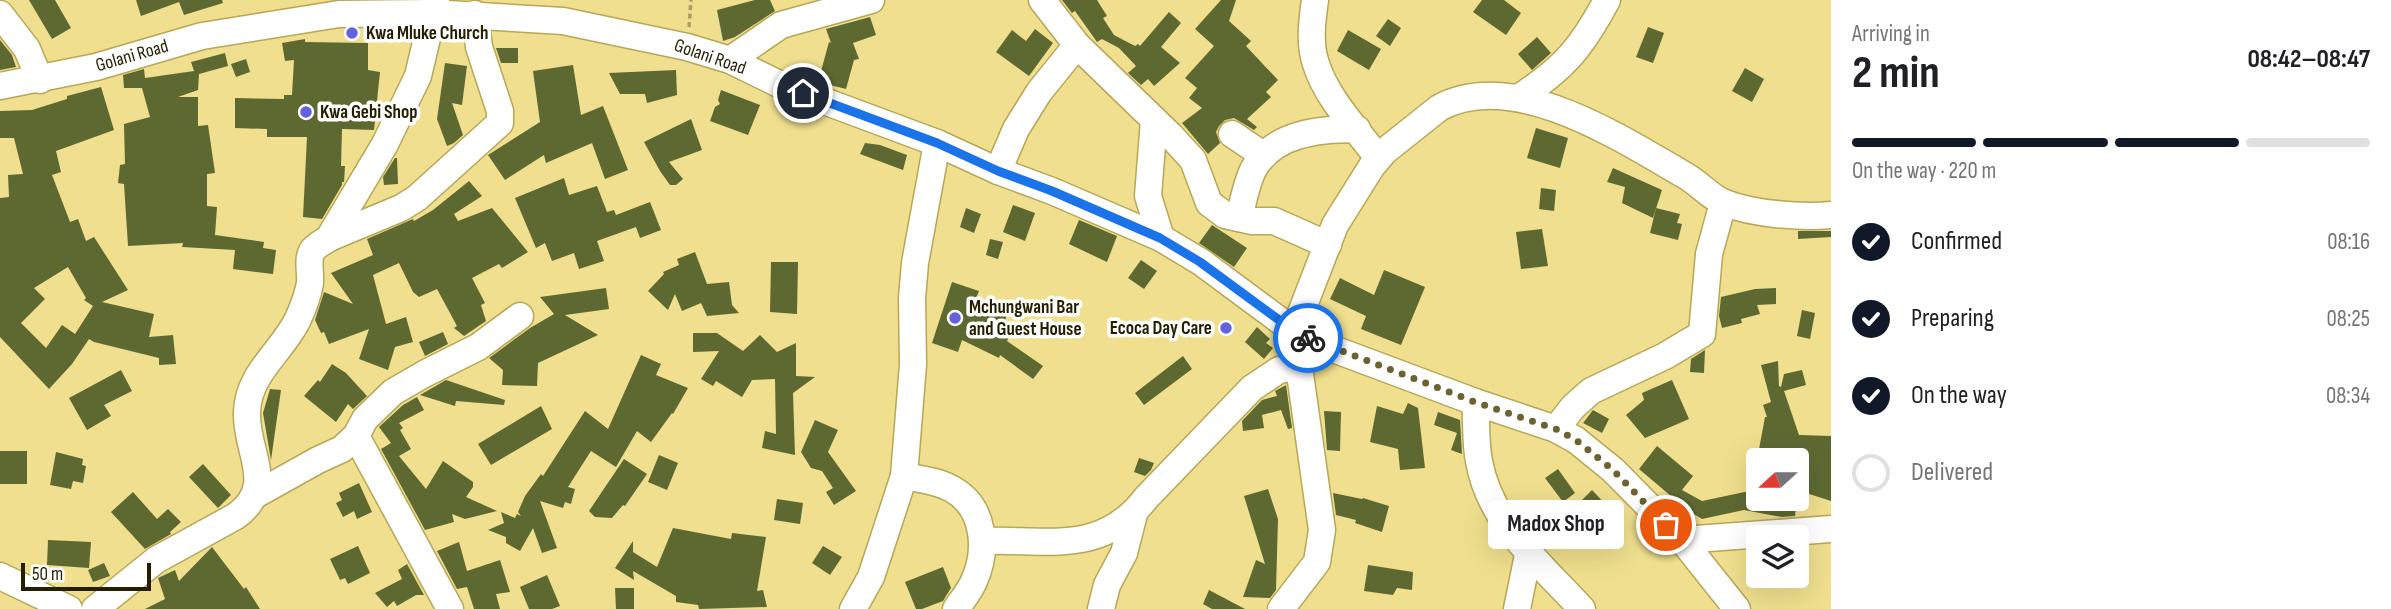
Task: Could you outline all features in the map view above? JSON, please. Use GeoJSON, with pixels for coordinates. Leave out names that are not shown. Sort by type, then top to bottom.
{"type":"FeatureCollection","features":[{"type":"Feature","properties":{"kind":"street"},"geometry":{"type":"LineString","coordinates":[[730,60],[781,25],[871,0]]}},
{"type":"Feature","properties":{"kind":"street"},"geometry":{"type":"LineString","coordinates":[[1042,0],[1077,45],[1193,160],[1209,203],[1225,215],[1252,221],[1274,221],[1328,244]]}},
{"type":"Feature","properties":{"kind":"street"},"geometry":{"type":"LineString","coordinates":[[1315,0],[1311,29],[1315,63],[1326,89],[1378,158]]}},
{"type":"Feature","properties":{"kind":"street"},"geometry":{"type":"LineString","coordinates":[[1518,97],[1549,78],[1564,63],[1588,36],[1607,0]]}},
{"type":"Feature","properties":{"kind":"street","name":"Golani Road"},"geometry":{"type":"LineString","coordinates":[[0,86],[96,67],[202,36],[375,6],[433,6],[475,14],[564,21],[687,47],[730,60],[781,85],[937,143],[1160,238],[1200,262],[1294,331],[1328,347],[1556,429],[1576,440],[1613,470],[1682,540],[1737,609]]}},
{"type":"Feature","properties":{"kind":"street"},"geometry":{"type":"LineString","coordinates":[[329,238],[385,144],[418,76],[433,6]]}},
{"type":"Feature","properties":{"kind":"street"},"geometry":{"type":"LineString","coordinates":[[0,14],[27,49],[40,80]]}},
{"type":"Feature","properties":{"kind":"street"},"geometry":{"type":"LineString","coordinates":[[257,494],[257,461],[247,430],[248,401],[263,367],[297,321],[310,281],[310,254],[329,238],[401,208],[416,198],[500,123],[500,111],[479,47],[475,14]]}},
{"type":"Feature","properties":{"kind":"street"},"geometry":{"type":"LineString","coordinates":[[998,171],[1016,129],[1077,45]]}},
{"type":"Feature","properties":{"kind":"street"},"geometry":{"type":"LineString","coordinates":[[1281,609],[1317,562],[1322,530],[1294,331],[1335,225],[1378,158],[1439,108],[1473,97],[1518,97],[1610,134],[1689,178],[1723,203],[1797,216],[1831,215]]}},
{"type":"Feature","properties":{"kind":"street"},"geometry":{"type":"LineString","coordinates":[[1154,120],[1148,196],[1160,238]]}},
{"type":"Feature","properties":{"kind":"street"},"geometry":{"type":"LineString","coordinates":[[1239,218],[1252,172],[1263,155],[1304,133],[1357,129]]}},
{"type":"Feature","properties":{"kind":"street"},"geometry":{"type":"LineString","coordinates":[[1232,134],[1263,155]]}},
{"type":"Feature","properties":{"kind":"street"},"geometry":{"type":"LineString","coordinates":[[853,609],[871,577],[904,477],[913,364],[912,298],[915,263],[937,143]]}},
{"type":"Feature","properties":{"kind":"street"},"geometry":{"type":"LineString","coordinates":[[1556,429],[1573,407],[1591,391],[1665,356],[1702,334],[1709,254],[1723,203]]}},
{"type":"Feature","properties":{"kind":"street"},"geometry":{"type":"LineString","coordinates":[[97,609],[156,560],[236,516],[247,508],[257,494],[342,449],[356,436],[365,419],[393,392],[478,347],[520,316]]}},
{"type":"Feature","properties":{"kind":"street"},"geometry":{"type":"LineString","coordinates":[[984,541],[1025,540],[1049,544],[1078,541],[1121,524],[1134,514],[1252,387],[1279,370],[1297,367]]}},
{"type":"Feature","properties":{"kind":"street"},"geometry":{"type":"LineString","coordinates":[[1475,402],[1479,461],[1487,492],[1496,512],[1511,534],[1582,609]]}},
{"type":"Feature","properties":{"kind":"street"},"geometry":{"type":"LineString","coordinates":[[356,436],[450,609]]}},
{"type":"Feature","properties":{"kind":"street"},"geometry":{"type":"LineString","coordinates":[[904,477],[927,480],[953,490],[970,505],[980,525],[984,541],[974,581],[956,609]]}},
{"type":"Feature","properties":{"kind":"street"},"geometry":{"type":"LineString","coordinates":[[1101,609],[1107,585],[1124,553],[1134,514]]}},
{"type":"Feature","properties":{"kind":"street"},"geometry":{"type":"LineString","coordinates":[[1682,540],[1831,529]]}},
{"type":"Feature","properties":{"kind":"street"},"geometry":{"type":"LineString","coordinates":[[1517,609],[1529,551]]}},
{"type":"Feature","properties":{"kind":"street"},"geometry":{"type":"LineString","coordinates":[[0,576],[69,609]]}},
{"type":"Feature","properties":{"kind":"path"},"geometry":{"type":"LineString","coordinates":[[687,47],[691,0]]}},
{"type":"Feature","properties":{"kind":"building"},"geometry":{"type":"Polygon","coordinates":[[[29,0],[55,0],[71,28],[52,39],[29,0]]]}},
{"type":"Feature","properties":{"kind":"building"},"geometry":{"type":"Polygon","coordinates":[[[136,0],[222,0],[223,3],[184,15],[179,2],[141,16],[136,0]]]}},
{"type":"Feature","properties":{"kind":"building"},"geometry":{"type":"Polygon","coordinates":[[[755,0],[770,0],[775,11],[735,37],[723,41],[717,10],[755,0]]]}},
{"type":"Feature","properties":{"kind":"building"},"geometry":{"type":"Polygon","coordinates":[[[1062,0],[1097,0],[1107,16],[1103,18],[1114,35],[1135,46],[1140,46],[1169,12],[1181,23],[1161,47],[1180,63],[1154,86],[1148,79],[1141,85],[1128,73],[1136,66],[1119,48],[1102,39],[1097,42],[1075,11],[1072,13],[1062,0]]]}},
{"type":"Feature","properties":{"kind":"building"},"geometry":{"type":"Polygon","coordinates":[[[1221,0],[1236,0],[1229,21],[1251,41],[1246,46],[1278,80],[1266,92],[1271,97],[1247,119],[1257,127],[1254,130],[1234,118],[1225,120],[1216,132],[1220,143],[1208,154],[1182,123],[1202,108],[1189,98],[1197,88],[1185,78],[1214,46],[1195,29],[1221,0]]]}},
{"type":"Feature","properties":{"kind":"building"},"geometry":{"type":"Polygon","coordinates":[[[1482,0],[1504,0],[1521,13],[1506,35],[1473,12],[1482,0]]]}},
{"type":"Feature","properties":{"kind":"building"},"geometry":{"type":"Polygon","coordinates":[[[870,17],[876,35],[853,43],[859,59],[854,60],[846,89],[818,82],[829,42],[831,43],[826,29],[870,17]]]}},
{"type":"Feature","properties":{"kind":"building"},"geometry":{"type":"Polygon","coordinates":[[[1388,19],[1401,28],[1390,46],[1376,36],[1388,19]]]}},
{"type":"Feature","properties":{"kind":"building"},"geometry":{"type":"Polygon","coordinates":[[[1648,27],[1664,33],[1653,63],[1636,57],[1648,27]]]}},
{"type":"Feature","properties":{"kind":"building"},"geometry":{"type":"Polygon","coordinates":[[[1035,29],[1053,43],[1029,76],[996,52],[1012,30],[1026,41],[1035,29]]]}},
{"type":"Feature","properties":{"kind":"building"},"geometry":{"type":"Polygon","coordinates":[[[1348,30],[1381,49],[1369,70],[1337,51],[1348,30]]]}},
{"type":"Feature","properties":{"kind":"building"},"geometry":{"type":"Polygon","coordinates":[[[1537,37],[1551,53],[1532,70],[1518,54],[1537,37]]]}},
{"type":"Feature","properties":{"kind":"building"},"geometry":{"type":"Polygon","coordinates":[[[305,39],[305,42],[368,43],[368,70],[380,72],[374,130],[342,129],[341,166],[345,166],[344,182],[322,219],[303,217],[307,137],[267,137],[267,129],[235,128],[235,98],[284,99],[284,95],[292,95],[294,60],[285,61],[282,43],[305,39]]]}},
{"type":"Feature","properties":{"kind":"building"},"geometry":{"type":"Polygon","coordinates":[[[0,40],[12,55],[16,67],[0,70],[0,40]]]}},
{"type":"Feature","properties":{"kind":"building"},"geometry":{"type":"Polygon","coordinates":[[[496,48],[518,48],[518,63],[501,63],[496,48]]]}},
{"type":"Feature","properties":{"kind":"building"},"geometry":{"type":"Polygon","coordinates":[[[225,53],[228,66],[199,74],[198,90],[178,97],[198,97],[198,126],[208,125],[215,173],[207,174],[207,206],[217,207],[215,235],[264,242],[263,248],[276,250],[273,274],[233,269],[235,250],[182,247],[183,243],[128,246],[124,184],[118,183],[120,165],[125,164],[124,124],[150,117],[142,88],[124,88],[123,75],[144,69],[145,78],[194,71],[191,62],[225,53]]]}},
{"type":"Feature","properties":{"kind":"building"},"geometry":{"type":"Polygon","coordinates":[[[246,59],[250,72],[236,77],[231,64],[246,59]]]}},
{"type":"Feature","properties":{"kind":"building"},"geometry":{"type":"Polygon","coordinates":[[[445,63],[467,66],[462,105],[452,103],[463,135],[447,146],[437,119],[445,63]]]}},
{"type":"Feature","properties":{"kind":"building"},"geometry":{"type":"Polygon","coordinates":[[[573,65],[581,115],[603,106],[628,170],[605,179],[592,143],[546,163],[544,155],[505,180],[488,155],[540,122],[533,71],[573,65]]]}},
{"type":"Feature","properties":{"kind":"building"},"geometry":{"type":"Polygon","coordinates":[[[1745,68],[1764,79],[1752,102],[1732,91],[1745,68]]]}},
{"type":"Feature","properties":{"kind":"building"},"geometry":{"type":"Polygon","coordinates":[[[676,70],[677,95],[647,103],[645,94],[620,94],[609,73],[676,70]]]}},
{"type":"Feature","properties":{"kind":"building"},"geometry":{"type":"Polygon","coordinates":[[[101,87],[114,130],[56,151],[61,172],[52,175],[70,222],[78,219],[86,241],[94,237],[128,290],[102,302],[154,314],[149,337],[173,335],[176,364],[159,365],[159,358],[89,339],[72,364],[49,389],[0,337],[0,198],[9,197],[8,175],[23,174],[14,138],[0,138],[0,111],[32,110],[67,99],[67,96],[101,87]],[[68,267],[34,288],[45,299],[21,323],[46,348],[62,325],[75,334],[93,306],[84,300],[86,298],[68,267]]]}},
{"type":"Feature","properties":{"kind":"building"},"geometry":{"type":"Polygon","coordinates":[[[721,90],[760,105],[748,135],[710,121],[715,107],[720,104],[718,100],[721,90]]]}},
{"type":"Feature","properties":{"kind":"building"},"geometry":{"type":"Polygon","coordinates":[[[691,119],[702,150],[669,162],[683,179],[676,185],[670,185],[644,142],[691,119]]]}},
{"type":"Feature","properties":{"kind":"building"},"geometry":{"type":"Polygon","coordinates":[[[1536,128],[1568,138],[1560,168],[1527,158],[1536,128]]]}},
{"type":"Feature","properties":{"kind":"building"},"geometry":{"type":"Polygon","coordinates":[[[865,143],[880,145],[907,155],[903,170],[860,154],[865,143]]]}},
{"type":"Feature","properties":{"kind":"building"},"geometry":{"type":"Polygon","coordinates":[[[395,158],[398,184],[384,185],[383,177],[395,158]]]}},
{"type":"Feature","properties":{"kind":"building"},"geometry":{"type":"Polygon","coordinates":[[[1613,168],[1662,190],[1653,218],[1622,203],[1625,187],[1607,182],[1613,168]]]}},
{"type":"Feature","properties":{"kind":"building"},"geometry":{"type":"Polygon","coordinates":[[[564,178],[569,195],[597,186],[607,212],[614,210],[616,215],[650,202],[661,230],[640,238],[636,227],[597,241],[604,261],[579,269],[574,253],[552,261],[545,243],[536,248],[515,198],[564,178]]]}},
{"type":"Feature","properties":{"kind":"building"},"geometry":{"type":"Polygon","coordinates":[[[469,181],[482,196],[454,214],[458,221],[492,208],[528,252],[502,268],[499,264],[472,278],[485,303],[481,305],[486,321],[464,336],[454,328],[457,326],[437,289],[419,297],[413,292],[399,263],[373,275],[386,324],[406,317],[413,342],[395,347],[388,370],[359,359],[369,329],[329,344],[315,320],[324,292],[353,304],[331,273],[373,255],[367,239],[413,219],[414,221],[433,210],[469,181]]]}},
{"type":"Feature","properties":{"kind":"building"},"geometry":{"type":"Polygon","coordinates":[[[1541,188],[1556,190],[1554,211],[1539,209],[1541,188]]]}},
{"type":"Feature","properties":{"kind":"building"},"geometry":{"type":"Polygon","coordinates":[[[1013,205],[1035,213],[1025,241],[1003,232],[1013,205]]]}},
{"type":"Feature","properties":{"kind":"building"},"geometry":{"type":"Polygon","coordinates":[[[966,208],[981,214],[974,233],[960,227],[966,208]]]}},
{"type":"Feature","properties":{"kind":"building"},"geometry":{"type":"Polygon","coordinates":[[[1656,208],[1680,214],[1677,223],[1682,224],[1678,240],[1650,233],[1656,208]]]}},
{"type":"Feature","properties":{"kind":"building"},"geometry":{"type":"Polygon","coordinates":[[[1079,220],[1117,236],[1107,262],[1069,244],[1079,220]]]}},
{"type":"Feature","properties":{"kind":"building"},"geometry":{"type":"Polygon","coordinates":[[[1212,225],[1247,248],[1234,267],[1199,243],[1212,225]]]}},
{"type":"Feature","properties":{"kind":"building"},"geometry":{"type":"Polygon","coordinates":[[[1542,229],[1548,266],[1521,269],[1516,232],[1542,229]]]}},
{"type":"Feature","properties":{"kind":"building"},"geometry":{"type":"Polygon","coordinates":[[[1798,231],[1831,231],[1831,237],[1798,239],[1798,231]]]}},
{"type":"Feature","properties":{"kind":"building"},"geometry":{"type":"Polygon","coordinates":[[[990,239],[1003,242],[998,259],[986,255],[990,239]]]}},
{"type":"Feature","properties":{"kind":"building"},"geometry":{"type":"Polygon","coordinates":[[[695,252],[707,284],[729,282],[732,305],[739,313],[707,316],[701,303],[682,311],[675,294],[668,310],[648,291],[663,272],[679,265],[677,259],[695,252]]]}},
{"type":"Feature","properties":{"kind":"building"},"geometry":{"type":"Polygon","coordinates":[[[1141,260],[1157,271],[1144,289],[1128,278],[1141,260]]]}},
{"type":"Feature","properties":{"kind":"building"},"geometry":{"type":"Polygon","coordinates":[[[771,262],[798,262],[797,314],[770,312],[771,262]]]}},
{"type":"Feature","properties":{"kind":"building"},"geometry":{"type":"Polygon","coordinates":[[[1384,270],[1425,287],[1401,345],[1361,329],[1366,316],[1330,299],[1340,278],[1374,295],[1384,270]]]}},
{"type":"Feature","properties":{"kind":"building"},"geometry":{"type":"Polygon","coordinates":[[[952,282],[979,291],[975,301],[1008,311],[1002,331],[1010,334],[1007,341],[1043,366],[1033,379],[1000,355],[999,358],[962,340],[958,352],[932,343],[952,282]]]}},
{"type":"Feature","properties":{"kind":"building"},"geometry":{"type":"Polygon","coordinates":[[[606,288],[609,309],[565,315],[598,335],[538,363],[537,386],[502,385],[503,370],[489,358],[554,314],[540,297],[606,288]]]}},
{"type":"Feature","properties":{"kind":"building"},"geometry":{"type":"Polygon","coordinates":[[[1776,288],[1776,304],[1757,305],[1760,314],[1741,319],[1742,323],[1722,328],[1719,316],[1721,297],[1755,289],[1776,288]]]}},
{"type":"Feature","properties":{"kind":"building"},"geometry":{"type":"Polygon","coordinates":[[[1802,310],[1815,313],[1810,339],[1797,336],[1802,310]]]}},
{"type":"Feature","properties":{"kind":"building"},"geometry":{"type":"Polygon","coordinates":[[[1257,327],[1270,339],[1266,343],[1273,348],[1264,359],[1245,342],[1257,327]]]}},
{"type":"Feature","properties":{"kind":"building"},"geometry":{"type":"Polygon","coordinates":[[[443,332],[448,344],[425,356],[419,342],[443,332]]]}},
{"type":"Feature","properties":{"kind":"building"},"geometry":{"type":"Polygon","coordinates":[[[693,333],[717,333],[743,351],[760,335],[777,352],[796,343],[796,376],[815,377],[793,393],[795,455],[762,448],[765,431],[776,434],[775,379],[752,380],[742,397],[716,381],[713,386],[701,379],[719,351],[693,352],[693,333]]]}},
{"type":"Feature","properties":{"kind":"building"},"geometry":{"type":"Polygon","coordinates":[[[1705,350],[1704,373],[1690,372],[1691,359],[1705,350]]]}},
{"type":"Feature","properties":{"kind":"building"},"geometry":{"type":"Polygon","coordinates":[[[641,355],[661,364],[656,375],[688,388],[673,414],[651,442],[637,431],[616,467],[591,451],[568,487],[575,489],[571,504],[565,502],[563,508],[540,501],[557,548],[542,553],[533,528],[520,551],[506,543],[506,537],[488,530],[504,523],[501,512],[515,518],[517,514],[521,516],[518,512],[525,496],[541,474],[543,476],[585,411],[608,429],[641,355]]]}},
{"type":"Feature","properties":{"kind":"building"},"geometry":{"type":"Polygon","coordinates":[[[1183,356],[1192,369],[1144,405],[1135,393],[1183,356]]]}},
{"type":"Feature","properties":{"kind":"building"},"geometry":{"type":"Polygon","coordinates":[[[1778,361],[1781,387],[1784,374],[1802,370],[1806,385],[1784,391],[1799,435],[1831,436],[1831,501],[1810,494],[1810,448],[1759,448],[1767,417],[1763,405],[1771,402],[1761,365],[1778,361]]]}},
{"type":"Feature","properties":{"kind":"building"},"geometry":{"type":"Polygon","coordinates":[[[332,364],[346,373],[367,396],[353,409],[348,404],[336,422],[304,396],[318,380],[320,382],[332,364]]]}},
{"type":"Feature","properties":{"kind":"building"},"geometry":{"type":"Polygon","coordinates":[[[121,370],[132,391],[104,405],[111,416],[87,430],[69,398],[121,370]]]}},
{"type":"Feature","properties":{"kind":"building"},"geometry":{"type":"Polygon","coordinates":[[[446,380],[505,400],[504,405],[456,401],[455,406],[420,395],[446,380]]]}},
{"type":"Feature","properties":{"kind":"building"},"geometry":{"type":"Polygon","coordinates":[[[1672,380],[1689,419],[1645,438],[1626,415],[1644,400],[1642,393],[1672,380]]]}},
{"type":"Feature","properties":{"kind":"building"},"geometry":{"type":"Polygon","coordinates":[[[1286,385],[1292,428],[1288,429],[1281,410],[1262,415],[1264,428],[1243,431],[1242,421],[1262,400],[1277,396],[1275,391],[1286,385]]]}},
{"type":"Feature","properties":{"kind":"building"},"geometry":{"type":"Polygon","coordinates":[[[270,389],[281,390],[271,460],[263,413],[270,389]]]}},
{"type":"Feature","properties":{"kind":"building"},"geometry":{"type":"Polygon","coordinates":[[[417,397],[424,410],[399,423],[411,449],[399,456],[426,489],[443,461],[473,482],[473,487],[466,497],[497,511],[465,519],[452,514],[454,522],[425,530],[381,449],[391,443],[379,427],[403,405],[417,397]]]}},
{"type":"Feature","properties":{"kind":"building"},"geometry":{"type":"Polygon","coordinates":[[[1408,403],[1418,408],[1425,468],[1400,470],[1398,449],[1370,442],[1377,406],[1403,414],[1408,403]]]}},
{"type":"Feature","properties":{"kind":"building"},"geometry":{"type":"Polygon","coordinates":[[[541,406],[552,429],[491,465],[478,444],[541,406]]]}},
{"type":"Feature","properties":{"kind":"building"},"geometry":{"type":"Polygon","coordinates":[[[1593,410],[1609,419],[1602,433],[1583,423],[1593,410]]]}},
{"type":"Feature","properties":{"kind":"building"},"geometry":{"type":"Polygon","coordinates":[[[1324,411],[1341,412],[1340,451],[1327,450],[1324,411]]]}},
{"type":"Feature","properties":{"kind":"building"},"geometry":{"type":"Polygon","coordinates":[[[1438,412],[1460,420],[1462,454],[1451,450],[1457,433],[1434,425],[1438,412]]]}},
{"type":"Feature","properties":{"kind":"building"},"geometry":{"type":"Polygon","coordinates":[[[815,420],[838,430],[828,452],[856,491],[834,505],[826,492],[833,488],[822,471],[811,468],[801,452],[815,420]]]}},
{"type":"Feature","properties":{"kind":"building"},"geometry":{"type":"Polygon","coordinates":[[[1657,446],[1693,476],[1682,490],[1702,501],[1746,492],[1746,510],[1702,519],[1677,504],[1678,502],[1639,469],[1657,446]]]}},
{"type":"Feature","properties":{"kind":"building"},"geometry":{"type":"Polygon","coordinates":[[[0,451],[27,451],[27,484],[0,484],[0,451]]]}},
{"type":"Feature","properties":{"kind":"building"},"geometry":{"type":"Polygon","coordinates":[[[56,452],[83,459],[82,465],[86,466],[83,483],[73,481],[71,489],[50,485],[56,452]]]}},
{"type":"Feature","properties":{"kind":"building"},"geometry":{"type":"Polygon","coordinates":[[[659,455],[678,463],[667,490],[648,482],[659,455]]]}},
{"type":"Feature","properties":{"kind":"building"},"geometry":{"type":"Polygon","coordinates":[[[1139,458],[1154,463],[1145,476],[1134,472],[1139,458]]]}},
{"type":"Feature","properties":{"kind":"building"},"geometry":{"type":"Polygon","coordinates":[[[624,459],[647,474],[625,506],[612,518],[595,517],[589,511],[624,459]]]}},
{"type":"Feature","properties":{"kind":"building"},"geometry":{"type":"Polygon","coordinates":[[[203,464],[231,495],[218,508],[189,477],[203,464]]]}},
{"type":"Feature","properties":{"kind":"building"},"geometry":{"type":"Polygon","coordinates":[[[1558,469],[1575,493],[1563,502],[1545,478],[1558,469]]]}},
{"type":"Feature","properties":{"kind":"building"},"geometry":{"type":"Polygon","coordinates":[[[359,483],[372,512],[357,519],[354,511],[343,517],[336,503],[342,500],[339,493],[359,483]]]}},
{"type":"Feature","properties":{"kind":"building"},"geometry":{"type":"Polygon","coordinates":[[[1268,489],[1278,519],[1276,590],[1270,598],[1243,597],[1256,560],[1265,564],[1244,496],[1268,489]]]}},
{"type":"Feature","properties":{"kind":"building"},"geometry":{"type":"Polygon","coordinates":[[[1592,490],[1609,508],[1594,521],[1578,504],[1592,490]]]}},
{"type":"Feature","properties":{"kind":"building"},"geometry":{"type":"Polygon","coordinates":[[[133,492],[157,519],[168,509],[181,522],[171,534],[145,549],[111,512],[133,492]]]}},
{"type":"Feature","properties":{"kind":"building"},"geometry":{"type":"Polygon","coordinates":[[[1333,493],[1389,506],[1382,532],[1355,523],[1356,520],[1336,515],[1333,493]]]}},
{"type":"Feature","properties":{"kind":"building"},"geometry":{"type":"Polygon","coordinates":[[[777,499],[803,503],[800,524],[774,520],[777,499]]]}},
{"type":"Feature","properties":{"kind":"building"},"geometry":{"type":"Polygon","coordinates":[[[1749,511],[1796,511],[1795,516],[1782,517],[1749,511]]]}},
{"type":"Feature","properties":{"kind":"building"},"geometry":{"type":"Polygon","coordinates":[[[673,528],[731,539],[732,533],[766,537],[757,591],[763,590],[767,607],[699,609],[698,605],[676,602],[676,596],[633,571],[634,580],[615,568],[633,541],[633,552],[657,567],[673,528]]]}},
{"type":"Feature","properties":{"kind":"building"},"geometry":{"type":"Polygon","coordinates":[[[48,540],[91,542],[89,568],[47,565],[48,540]]]}},
{"type":"Feature","properties":{"kind":"building"},"geometry":{"type":"Polygon","coordinates":[[[459,542],[467,571],[500,560],[510,592],[496,594],[500,609],[474,609],[467,587],[457,589],[437,551],[459,542]]]}},
{"type":"Feature","properties":{"kind":"building"},"geometry":{"type":"Polygon","coordinates":[[[358,546],[370,573],[348,584],[345,578],[340,580],[330,559],[358,546]]]}},
{"type":"Feature","properties":{"kind":"building"},"geometry":{"type":"Polygon","coordinates":[[[823,546],[842,557],[830,575],[812,563],[823,546]]]}},
{"type":"Feature","properties":{"kind":"building"},"geometry":{"type":"Polygon","coordinates":[[[212,547],[244,589],[246,587],[260,609],[145,609],[165,599],[158,578],[175,570],[179,581],[212,547]]]}},
{"type":"Feature","properties":{"kind":"building"},"geometry":{"type":"Polygon","coordinates":[[[104,563],[110,576],[93,582],[88,570],[104,563]]]}},
{"type":"Feature","properties":{"kind":"building"},"geometry":{"type":"Polygon","coordinates":[[[407,564],[424,595],[416,595],[397,606],[394,601],[387,607],[375,593],[402,579],[398,570],[407,564]]]}},
{"type":"Feature","properties":{"kind":"building"},"geometry":{"type":"Polygon","coordinates":[[[1368,565],[1413,572],[1412,590],[1397,588],[1393,595],[1364,591],[1368,565]]]}},
{"type":"Feature","properties":{"kind":"building"},"geometry":{"type":"Polygon","coordinates":[[[943,567],[951,588],[943,601],[916,609],[905,582],[943,567]]]}},
{"type":"Feature","properties":{"kind":"building"},"geometry":{"type":"Polygon","coordinates":[[[547,575],[560,606],[552,609],[529,609],[520,587],[547,575]]]}},
{"type":"Feature","properties":{"kind":"building"},"geometry":{"type":"Polygon","coordinates":[[[615,588],[634,588],[634,609],[616,609],[615,588]]]}},
{"type":"Feature","properties":{"kind":"building"},"geometry":{"type":"Polygon","coordinates":[[[1209,590],[1245,609],[1212,609],[1203,604],[1209,590]]]}},
{"type":"Feature","properties":{"kind":"way so far"},"geometry":{"type":"LineString","coordinates":[[1308,338],[1475,402],[1556,429],[1576,440],[1613,470],[1666,525]]}},
{"type":"Feature","properties":{"kind":"place","name":"Kwa Mluke Church"},"geometry":{"type":"Point","coordinates":[352,33]}},
{"type":"Feature","properties":{"kind":"place","name":"Kwa Gebi Shop"},"geometry":{"type":"Point","coordinates":[306,112]}},
{"type":"Feature","properties":{"kind":"place","name":"Mchungwani Bar and Guest House"},"geometry":{"type":"Point","coordinates":[955,318]}},
{"type":"Feature","properties":{"kind":"place","name":"Ecoca Day Care"},"geometry":{"type":"Point","coordinates":[1226,328]}},
{"type":"Feature","properties":{"kind":"place","name":"Madox Shop"},"geometry":{"type":"Point","coordinates":[1666,525]}},
{"type":"Feature","properties":{"kind":"route"},"geometry":{"type":"LineString","coordinates":[[803,93],[937,143],[1160,238],[1200,262],[1294,331],[1308,338]]}}]}
